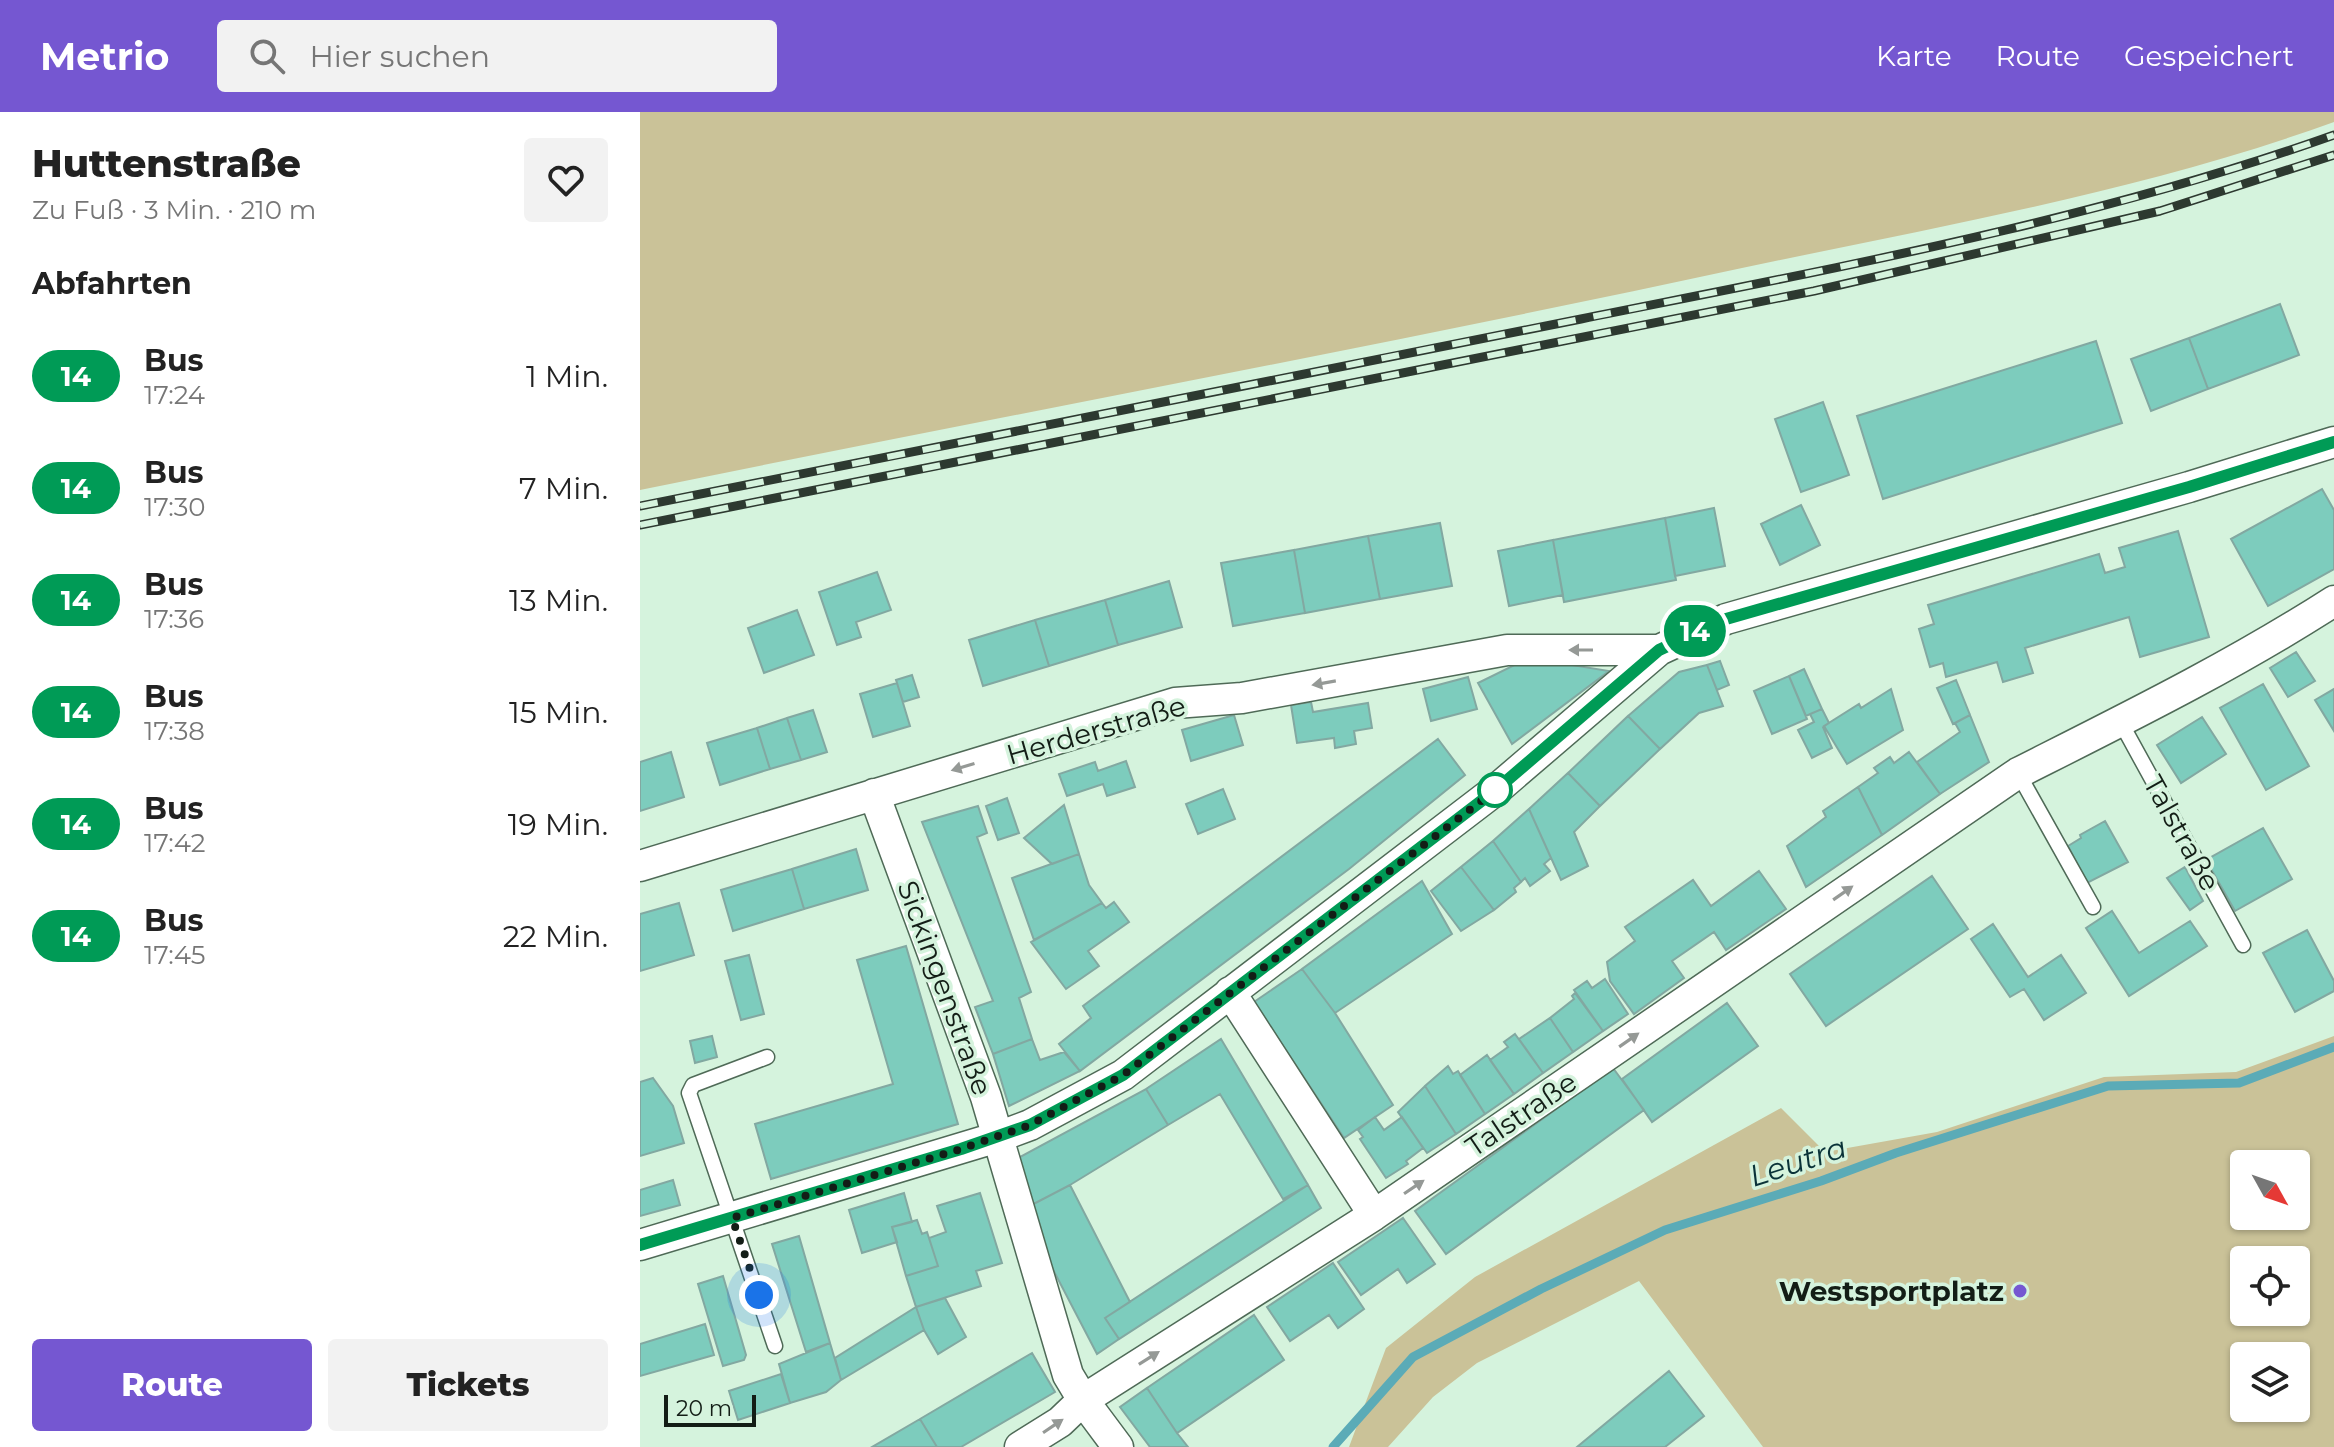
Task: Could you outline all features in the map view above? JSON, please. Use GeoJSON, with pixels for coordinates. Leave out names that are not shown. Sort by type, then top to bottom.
{"type":"FeatureCollection","features":[{"type":"Feature","properties":{"kind":"street"},"geometry":{"type":"LineString","coordinates":[[640,1245],[998,1137],[1030,1125],[1123,1075],[1497,789],[1659,650],[1726,619],[2174,492],[2334,442]]}},
{"type":"Feature","properties":{"kind":"street","name":"Talstraße"},"geometry":{"type":"LineString","coordinates":[[1020,1447],[1060,1422],[1083,1400],[1374,1215],[2018,773],[2291,629],[2334,601]]}},
{"type":"Feature","properties":{"kind":"street","name":"Herderstraße"},"geometry":{"type":"LineString","coordinates":[[640,866],[1175,703],[1242,698],[1507,650],[1659,650]]}},
{"type":"Feature","properties":{"kind":"street","name":"Sickingenstraße"},"geometry":{"type":"LineString","coordinates":[[874,794],[986,1097],[1068,1375],[1118,1447]]}},
{"type":"Feature","properties":{"kind":"street"},"geometry":{"type":"LineString","coordinates":[[1230,992],[1374,1215]]}},
{"type":"Feature","properties":{"kind":"lane","name":"Talstraße"},"geometry":{"type":"LineString","coordinates":[[2120,721],[2243,945]]}},
{"type":"Feature","properties":{"kind":"lane"},"geometry":{"type":"LineString","coordinates":[[2018,773],[2093,907]]}},
{"type":"Feature","properties":{"kind":"lane"},"geometry":{"type":"LineString","coordinates":[[767,1057],[693,1085],[689,1093],[775,1346]]}},
{"type":"Feature","properties":{"kind":"shaded area"},"geometry":{"type":"Polygon","coordinates":[[[640,112],[2334,112],[2334,122],[2189,168],[1966,222],[640,490],[640,112]]]}},
{"type":"Feature","properties":{"kind":"shaded area"},"geometry":{"type":"Polygon","coordinates":[[[2334,1036],[2334,1447],[1763,1447],[1639,1281],[1477,1363],[1433,1397],[1388,1447],[1349,1447],[1386,1348],[1475,1277],[1781,1108],[1825,1152],[1937,1132],[2104,1077],[2236,1072],[2334,1036]]]}},
{"type":"Feature","properties":{"kind":"building"},"geometry":{"type":"Polygon","coordinates":[[[2280,304],[2299,355],[2208,389],[2189,338],[2280,304]]]}},
{"type":"Feature","properties":{"kind":"building"},"geometry":{"type":"Polygon","coordinates":[[[2189,338],[2208,389],[2151,411],[2131,359],[2189,338]]]}},
{"type":"Feature","properties":{"kind":"building"},"geometry":{"type":"Polygon","coordinates":[[[2096,341],[2122,423],[1883,499],[1857,416],[2096,341]]]}},
{"type":"Feature","properties":{"kind":"building"},"geometry":{"type":"Polygon","coordinates":[[[1823,402],[1849,475],[1801,492],[1775,419],[1823,402]]]}},
{"type":"Feature","properties":{"kind":"building"},"geometry":{"type":"Polygon","coordinates":[[[2322,489],[2334,510],[2334,569],[2268,606],[2231,539],[2322,489]]]}},
{"type":"Feature","properties":{"kind":"building"},"geometry":{"type":"Polygon","coordinates":[[[1801,505],[1820,545],[1780,565],[1761,524],[1801,505]]]}},
{"type":"Feature","properties":{"kind":"building"},"geometry":{"type":"Polygon","coordinates":[[[1714,508],[1725,566],[1675,576],[1665,518],[1714,508]]]}},
{"type":"Feature","properties":{"kind":"building"},"geometry":{"type":"Polygon","coordinates":[[[1665,518],[1676,580],[1564,602],[1553,540],[1665,518]]]}},
{"type":"Feature","properties":{"kind":"building"},"geometry":{"type":"Polygon","coordinates":[[[1440,523],[1452,586],[1380,599],[1368,536],[1440,523]]]}},
{"type":"Feature","properties":{"kind":"building"},"geometry":{"type":"Polygon","coordinates":[[[2178,531],[2209,637],[2140,657],[2129,617],[2025,648],[2033,673],[2003,682],[1997,662],[1946,677],[1943,663],[1930,667],[1919,629],[1934,624],[1928,605],[2099,554],[2105,573],[2125,567],[2119,548],[2178,531]]]}},
{"type":"Feature","properties":{"kind":"building"},"geometry":{"type":"Polygon","coordinates":[[[1368,536],[1380,599],[1305,613],[1294,550],[1368,536]]]}},
{"type":"Feature","properties":{"kind":"building"},"geometry":{"type":"Polygon","coordinates":[[[1553,540],[1563,595],[1509,606],[1498,551],[1553,540]]]}},
{"type":"Feature","properties":{"kind":"building"},"geometry":{"type":"Polygon","coordinates":[[[1294,550],[1305,613],[1233,626],[1221,563],[1294,550]]]}},
{"type":"Feature","properties":{"kind":"building"},"geometry":{"type":"Polygon","coordinates":[[[877,572],[891,610],[856,622],[861,637],[837,645],[819,592],[877,572]]]}},
{"type":"Feature","properties":{"kind":"building"},"geometry":{"type":"Polygon","coordinates":[[[1169,581],[1182,627],[1118,645],[1105,600],[1169,581]]]}},
{"type":"Feature","properties":{"kind":"building"},"geometry":{"type":"Polygon","coordinates":[[[1105,600],[1118,645],[1049,666],[1035,620],[1105,600]]]}},
{"type":"Feature","properties":{"kind":"building"},"geometry":{"type":"Polygon","coordinates":[[[797,610],[814,655],[764,673],[748,628],[797,610]]]}},
{"type":"Feature","properties":{"kind":"building"},"geometry":{"type":"Polygon","coordinates":[[[1035,620],[1049,666],[983,686],[969,640],[1035,620]]]}},
{"type":"Feature","properties":{"kind":"building"},"geometry":{"type":"Polygon","coordinates":[[[2296,652],[2315,681],[2288,697],[2270,668],[2296,652]]]}},
{"type":"Feature","properties":{"kind":"building"},"geometry":{"type":"Polygon","coordinates":[[[1529,658],[1609,671],[1512,744],[1478,683],[1529,658]]]}},
{"type":"Feature","properties":{"kind":"building"},"geometry":{"type":"Polygon","coordinates":[[[1720,661],[1729,685],[1717,690],[1707,665],[1720,661]]]}},
{"type":"Feature","properties":{"kind":"building"},"geometry":{"type":"Polygon","coordinates":[[[1707,665],[1723,706],[1699,713],[1660,749],[1628,716],[1679,672],[1707,665]]]}},
{"type":"Feature","properties":{"kind":"building"},"geometry":{"type":"Polygon","coordinates":[[[1804,669],[1822,709],[1806,716],[1789,676],[1804,669]]]}},
{"type":"Feature","properties":{"kind":"building"},"geometry":{"type":"Polygon","coordinates":[[[912,675],[919,697],[903,702],[896,680],[912,675]]]}},
{"type":"Feature","properties":{"kind":"building"},"geometry":{"type":"Polygon","coordinates":[[[1789,676],[1807,719],[1772,734],[1754,691],[1789,676]]]}},
{"type":"Feature","properties":{"kind":"building"},"geometry":{"type":"Polygon","coordinates":[[[1468,677],[1477,709],[1431,721],[1423,689],[1468,677]]]}},
{"type":"Feature","properties":{"kind":"building"},"geometry":{"type":"Polygon","coordinates":[[[1956,680],[1970,715],[1953,724],[1937,688],[1956,680]]]}},
{"type":"Feature","properties":{"kind":"building"},"geometry":{"type":"Polygon","coordinates":[[[897,683],[910,726],[873,737],[860,694],[897,683]]]}},
{"type":"Feature","properties":{"kind":"building"},"geometry":{"type":"Polygon","coordinates":[[[2263,684],[2309,766],[2266,790],[2220,708],[2263,684]]]}},
{"type":"Feature","properties":{"kind":"building"},"geometry":{"type":"Polygon","coordinates":[[[1891,689],[1903,730],[1847,764],[1824,726],[1891,689]]]}},
{"type":"Feature","properties":{"kind":"building"},"geometry":{"type":"Polygon","coordinates":[[[2334,689],[2334,731],[2315,700],[2334,689]]]}},
{"type":"Feature","properties":{"kind":"building"},"geometry":{"type":"Polygon","coordinates":[[[1311,702],[1313,712],[1368,703],[1372,728],[1354,731],[1356,744],[1335,748],[1334,738],[1297,743],[1291,705],[1311,702]]]}},
{"type":"Feature","properties":{"kind":"building"},"geometry":{"type":"Polygon","coordinates":[[[1822,709],[1829,723],[1823,727],[1832,748],[1812,758],[1798,730],[1814,722],[1810,714],[1822,709]]]}},
{"type":"Feature","properties":{"kind":"building"},"geometry":{"type":"Polygon","coordinates":[[[813,710],[827,752],[801,760],[787,718],[813,710]]]}},
{"type":"Feature","properties":{"kind":"building"},"geometry":{"type":"Polygon","coordinates":[[[1234,715],[1243,745],[1191,761],[1182,730],[1234,715]]]}},
{"type":"Feature","properties":{"kind":"building"},"geometry":{"type":"Polygon","coordinates":[[[1970,715],[1989,762],[1940,794],[1917,762],[1960,732],[1955,723],[1970,715]]]}},
{"type":"Feature","properties":{"kind":"building"},"geometry":{"type":"Polygon","coordinates":[[[1628,716],[1660,749],[1600,806],[1568,773],[1628,716]]]}},
{"type":"Feature","properties":{"kind":"building"},"geometry":{"type":"Polygon","coordinates":[[[2202,717],[2226,754],[2181,783],[2157,745],[2202,717]]]}},
{"type":"Feature","properties":{"kind":"building"},"geometry":{"type":"Polygon","coordinates":[[[787,718],[801,760],[770,769],[757,728],[787,718]]]}},
{"type":"Feature","properties":{"kind":"building"},"geometry":{"type":"Polygon","coordinates":[[[757,728],[770,769],[720,785],[707,743],[757,728]]]}},
{"type":"Feature","properties":{"kind":"building"},"geometry":{"type":"Polygon","coordinates":[[[1438,739],[1465,775],[1349,869],[1080,1071],[1059,1044],[1091,1018],[1083,1006],[1438,739]]]}},
{"type":"Feature","properties":{"kind":"building"},"geometry":{"type":"Polygon","coordinates":[[[671,752],[684,797],[640,811],[640,762],[671,752]]]}},
{"type":"Feature","properties":{"kind":"building"},"geometry":{"type":"Polygon","coordinates":[[[1909,752],[1940,794],[1882,835],[1858,787],[1878,773],[1874,768],[1890,757],[1894,763],[1909,752]]]}},
{"type":"Feature","properties":{"kind":"building"},"geometry":{"type":"Polygon","coordinates":[[[1126,761],[1135,787],[1107,796],[1103,784],[1067,796],[1059,774],[1095,762],[1098,771],[1126,761]]]}},
{"type":"Feature","properties":{"kind":"building"},"geometry":{"type":"Polygon","coordinates":[[[1568,773],[1600,806],[1574,832],[1588,866],[1561,880],[1529,809],[1568,773]]]}},
{"type":"Feature","properties":{"kind":"building"},"geometry":{"type":"Polygon","coordinates":[[[1858,787],[1882,835],[1806,887],[1787,846],[1826,817],[1823,811],[1858,787]]]}},
{"type":"Feature","properties":{"kind":"building"},"geometry":{"type":"Polygon","coordinates":[[[1223,789],[1235,819],[1198,834],[1186,804],[1223,789]]]}},
{"type":"Feature","properties":{"kind":"building"},"geometry":{"type":"Polygon","coordinates":[[[1007,798],[1019,833],[998,840],[986,806],[1007,798]]]}},
{"type":"Feature","properties":{"kind":"building"},"geometry":{"type":"Polygon","coordinates":[[[1064,805],[1079,854],[1052,864],[1024,838],[1064,805]]]}},
{"type":"Feature","properties":{"kind":"building"},"geometry":{"type":"Polygon","coordinates":[[[978,806],[987,833],[977,837],[1031,992],[1019,998],[1032,1039],[993,1054],[975,1007],[993,1001],[922,822],[978,806]]]}},
{"type":"Feature","properties":{"kind":"building"},"geometry":{"type":"Polygon","coordinates":[[[1529,809],[1551,858],[1544,864],[1550,871],[1530,886],[1525,878],[1521,882],[1493,841],[1529,809]]]}},
{"type":"Feature","properties":{"kind":"building"},"geometry":{"type":"Polygon","coordinates":[[[2105,821],[2128,862],[2087,883],[2068,846],[2105,821]]]}},
{"type":"Feature","properties":{"kind":"building"},"geometry":{"type":"Polygon","coordinates":[[[2263,828],[2292,879],[2235,911],[2206,860],[2263,828]]]}},
{"type":"Feature","properties":{"kind":"building"},"geometry":{"type":"Polygon","coordinates":[[[1493,841],[1521,882],[1514,888],[1516,892],[1494,910],[1461,867],[1493,841]]]}},
{"type":"Feature","properties":{"kind":"building"},"geometry":{"type":"Polygon","coordinates":[[[856,849],[868,890],[804,909],[792,869],[856,849]]]}},
{"type":"Feature","properties":{"kind":"building"},"geometry":{"type":"Polygon","coordinates":[[[1079,854],[1089,885],[1102,903],[1034,940],[1012,878],[1079,854]]]}},
{"type":"Feature","properties":{"kind":"building"},"geometry":{"type":"Polygon","coordinates":[[[1461,867],[1494,910],[1461,931],[1431,891],[1461,867]]]}},
{"type":"Feature","properties":{"kind":"building"},"geometry":{"type":"Polygon","coordinates":[[[2185,867],[2203,901],[2190,910],[2167,878],[2185,867]]]}},
{"type":"Feature","properties":{"kind":"building"},"geometry":{"type":"Polygon","coordinates":[[[792,869],[804,909],[733,931],[721,890],[792,869]]]}},
{"type":"Feature","properties":{"kind":"building"},"geometry":{"type":"Polygon","coordinates":[[[1759,871],[1786,909],[1726,950],[1714,932],[1672,961],[1684,978],[1634,1014],[1610,981],[1607,962],[1635,941],[1625,927],[1693,880],[1711,906],[1759,871]]]}},
{"type":"Feature","properties":{"kind":"building"},"geometry":{"type":"Polygon","coordinates":[[[1932,876],[1968,929],[1826,1026],[1790,974],[1932,876]]]}},
{"type":"Feature","properties":{"kind":"building"},"geometry":{"type":"Polygon","coordinates":[[[1422,881],[1452,934],[1335,1013],[1302,969],[1422,881]]]}},
{"type":"Feature","properties":{"kind":"building"},"geometry":{"type":"Polygon","coordinates":[[[1114,902],[1129,922],[1088,951],[1099,966],[1066,989],[1031,942],[1102,903],[1106,908],[1114,902]]]}},
{"type":"Feature","properties":{"kind":"building"},"geometry":{"type":"Polygon","coordinates":[[[679,903],[694,955],[640,971],[640,914],[679,903]]]}},
{"type":"Feature","properties":{"kind":"building"},"geometry":{"type":"Polygon","coordinates":[[[2112,911],[2139,953],[2190,921],[2207,946],[2129,996],[2086,928],[2112,911]]]}},
{"type":"Feature","properties":{"kind":"building"},"geometry":{"type":"Polygon","coordinates":[[[1993,924],[2028,977],[2061,955],[2086,993],[2044,1020],[2024,989],[2010,997],[1971,939],[1993,924]]]}},
{"type":"Feature","properties":{"kind":"building"},"geometry":{"type":"Polygon","coordinates":[[[2307,930],[2334,981],[2334,991],[2295,1012],[2263,953],[2307,930]]]}},
{"type":"Feature","properties":{"kind":"building"},"geometry":{"type":"Polygon","coordinates":[[[906,946],[958,1124],[771,1179],[755,1124],[893,1084],[857,960],[906,946]]]}},
{"type":"Feature","properties":{"kind":"building"},"geometry":{"type":"Polygon","coordinates":[[[749,955],[764,1014],[741,1020],[725,961],[749,955]]]}},
{"type":"Feature","properties":{"kind":"building"},"geometry":{"type":"Polygon","coordinates":[[[1302,969],[1335,1013],[1393,1105],[1344,1138],[1254,1002],[1302,969]]]}},
{"type":"Feature","properties":{"kind":"building"},"geometry":{"type":"Polygon","coordinates":[[[1605,979],[1628,1014],[1603,1031],[1574,990],[1587,981],[1592,988],[1605,979]]]}},
{"type":"Feature","properties":{"kind":"building"},"geometry":{"type":"Polygon","coordinates":[[[1575,993],[1603,1031],[1573,1052],[1550,1018],[1574,999],[1572,996],[1575,993]]]}},
{"type":"Feature","properties":{"kind":"building"},"geometry":{"type":"Polygon","coordinates":[[[1727,1003],[1758,1046],[1652,1122],[1622,1079],[1727,1003]]]}},
{"type":"Feature","properties":{"kind":"building"},"geometry":{"type":"Polygon","coordinates":[[[1550,1018],[1573,1052],[1543,1073],[1519,1039],[1550,1018]]]}},
{"type":"Feature","properties":{"kind":"building"},"geometry":{"type":"Polygon","coordinates":[[[1515,1034],[1543,1073],[1514,1094],[1490,1060],[1508,1047],[1504,1042],[1515,1034]]]}},
{"type":"Feature","properties":{"kind":"building"},"geometry":{"type":"Polygon","coordinates":[[[712,1036],[717,1057],[695,1063],[690,1041],[712,1036]]]}},
{"type":"Feature","properties":{"kind":"building"},"geometry":{"type":"Polygon","coordinates":[[[1032,1039],[1040,1060],[1064,1052],[1080,1071],[1009,1106],[993,1054],[1032,1039]]]}},
{"type":"Feature","properties":{"kind":"building"},"geometry":{"type":"Polygon","coordinates":[[[1221,1039],[1308,1185],[1283,1199],[1220,1094],[1168,1125],[1146,1089],[1221,1039]]]}},
{"type":"Feature","properties":{"kind":"building"},"geometry":{"type":"Polygon","coordinates":[[[1487,1055],[1514,1094],[1485,1114],[1460,1075],[1487,1055]]]}},
{"type":"Feature","properties":{"kind":"building"},"geometry":{"type":"Polygon","coordinates":[[[1448,1066],[1453,1074],[1458,1071],[1485,1114],[1456,1134],[1425,1086],[1448,1066]]]}},
{"type":"Feature","properties":{"kind":"building"},"geometry":{"type":"Polygon","coordinates":[[[1613,1068],[1644,1110],[1446,1254],[1415,1211],[1613,1068]]]}},
{"type":"Feature","properties":{"kind":"building"},"geometry":{"type":"Polygon","coordinates":[[[653,1078],[673,1106],[684,1143],[640,1156],[640,1082],[653,1078]]]}},
{"type":"Feature","properties":{"kind":"building"},"geometry":{"type":"Polygon","coordinates":[[[1425,1086],[1456,1134],[1427,1153],[1398,1112],[1425,1086]]]}},
{"type":"Feature","properties":{"kind":"building"},"geometry":{"type":"Polygon","coordinates":[[[1146,1089],[1168,1125],[1070,1185],[1022,1210],[1018,1158],[1146,1089]]]}},
{"type":"Feature","properties":{"kind":"building"},"geometry":{"type":"Polygon","coordinates":[[[1375,1117],[1384,1130],[1402,1117],[1423,1148],[1406,1161],[1408,1164],[1386,1178],[1360,1139],[1363,1137],[1358,1130],[1375,1117]]]}},
{"type":"Feature","properties":{"kind":"building"},"geometry":{"type":"Polygon","coordinates":[[[673,1180],[680,1205],[640,1216],[640,1190],[673,1180]]]}},
{"type":"Feature","properties":{"kind":"building"},"geometry":{"type":"Polygon","coordinates":[[[1070,1185],[1130,1302],[1105,1318],[1119,1339],[1097,1354],[1022,1210],[1070,1185]]]}},
{"type":"Feature","properties":{"kind":"building"},"geometry":{"type":"Polygon","coordinates":[[[1308,1185],[1321,1208],[1119,1339],[1105,1318],[1308,1185]]]}},
{"type":"Feature","properties":{"kind":"building"},"geometry":{"type":"Polygon","coordinates":[[[904,1193],[912,1222],[892,1227],[897,1242],[862,1253],[849,1210],[904,1193]]]}},
{"type":"Feature","properties":{"kind":"building"},"geometry":{"type":"Polygon","coordinates":[[[980,1193],[1002,1263],[976,1271],[981,1286],[916,1307],[906,1276],[938,1266],[929,1238],[946,1232],[937,1206],[980,1193]]]}},
{"type":"Feature","properties":{"kind":"building"},"geometry":{"type":"Polygon","coordinates":[[[1403,1218],[1435,1264],[1407,1283],[1398,1269],[1361,1295],[1338,1262],[1403,1218]]]}},
{"type":"Feature","properties":{"kind":"building"},"geometry":{"type":"Polygon","coordinates":[[[917,1220],[922,1234],[927,1232],[938,1266],[906,1276],[892,1227],[917,1220]]]}},
{"type":"Feature","properties":{"kind":"building"},"geometry":{"type":"Polygon","coordinates":[[[799,1236],[830,1343],[806,1352],[772,1244],[799,1236]]]}},
{"type":"Feature","properties":{"kind":"building"},"geometry":{"type":"Polygon","coordinates":[[[1333,1263],[1364,1309],[1338,1328],[1329,1315],[1290,1341],[1267,1307],[1333,1263]]]}},
{"type":"Feature","properties":{"kind":"building"},"geometry":{"type":"Polygon","coordinates":[[[723,1276],[746,1355],[744,1360],[723,1366],[698,1284],[723,1276]]]}},
{"type":"Feature","properties":{"kind":"building"},"geometry":{"type":"Polygon","coordinates":[[[945,1298],[966,1337],[938,1354],[924,1330],[916,1307],[945,1298]]]}},
{"type":"Feature","properties":{"kind":"building"},"geometry":{"type":"Polygon","coordinates":[[[916,1307],[924,1330],[841,1380],[835,1358],[916,1307]]]}},
{"type":"Feature","properties":{"kind":"building"},"geometry":{"type":"Polygon","coordinates":[[[1254,1315],[1284,1360],[1177,1433],[1147,1388],[1254,1315]]]}},
{"type":"Feature","properties":{"kind":"building"},"geometry":{"type":"Polygon","coordinates":[[[705,1324],[714,1355],[640,1376],[640,1344],[705,1324]]]}},
{"type":"Feature","properties":{"kind":"building"},"geometry":{"type":"Polygon","coordinates":[[[830,1343],[841,1380],[826,1392],[790,1403],[779,1364],[830,1343]]]}},
{"type":"Feature","properties":{"kind":"building"},"geometry":{"type":"Polygon","coordinates":[[[1032,1353],[1055,1392],[961,1447],[937,1447],[920,1419],[1032,1353]]]}},
{"type":"Feature","properties":{"kind":"building"},"geometry":{"type":"Polygon","coordinates":[[[1669,1371],[1704,1416],[1665,1447],[1577,1447],[1669,1371]]]}},
{"type":"Feature","properties":{"kind":"building"},"geometry":{"type":"Polygon","coordinates":[[[781,1374],[790,1403],[738,1420],[729,1391],[781,1374]]]}},
{"type":"Feature","properties":{"kind":"building"},"geometry":{"type":"Polygon","coordinates":[[[1147,1388],[1188,1447],[1150,1447],[1120,1407],[1147,1388]]]}},
{"type":"Feature","properties":{"kind":"building"},"geometry":{"type":"Polygon","coordinates":[[[920,1419],[937,1447],[872,1447],[920,1419]]]}},
{"type":"Feature","properties":{"kind":"waterway","name":"Leutra"},"geometry":{"type":"LineString","coordinates":[[1333,1447],[1413,1357],[1541,1289],[1665,1230],[2108,1086],[2239,1083],[2334,1047]]}},
{"type":"Feature","properties":{"kind":"railway"},"geometry":{"type":"LineString","coordinates":[[640,506],[1866,261],[2149,193],[2334,135]]}},
{"type":"Feature","properties":{"kind":"railway"},"geometry":{"type":"LineString","coordinates":[[640,525],[1814,291],[2160,211],[2334,155]]}},
{"type":"Feature","properties":{"kind":"bus line","name":"14"},"geometry":{"type":"LineString","coordinates":[[640,1245],[1014,1131],[1123,1075],[1497,789],[1659,650],[1695,631],[1726,619],[2189,487],[2334,442]]}},
{"type":"Feature","properties":{"kind":"place","name":"Westsportplatz"},"geometry":{"type":"Point","coordinates":[2020,1291]}},
{"type":"Feature","properties":{"kind":"route"},"geometry":{"type":"LineString","coordinates":[[759,1295],[732,1218],[1030,1125],[1123,1075],[1495,790]]}}]}
